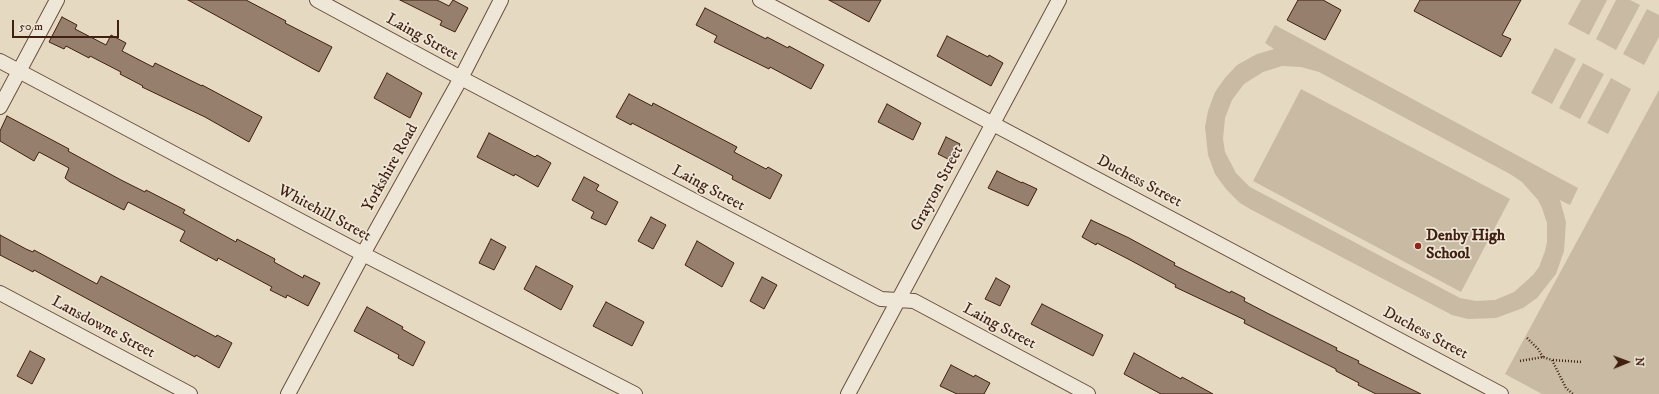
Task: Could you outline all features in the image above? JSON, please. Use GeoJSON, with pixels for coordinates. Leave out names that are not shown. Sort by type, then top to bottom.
{"type":"FeatureCollection","features":[{"type":"Feature","properties":{"kind":"street"},"geometry":{"type":"LineString","coordinates":[[0,107],[57,0]]}},
{"type":"Feature","properties":{"kind":"street","name":"Laing Street"},"geometry":{"type":"LineString","coordinates":[[317,0],[461,78],[881,299],[914,301],[1088,394]]}},
{"type":"Feature","properties":{"kind":"street","name":"Yorkshire Road"},"geometry":{"type":"LineString","coordinates":[[288,394],[363,254],[461,78],[501,0]]}},
{"type":"Feature","properties":{"kind":"street","name":"Duchess Street"},"geometry":{"type":"LineString","coordinates":[[760,0],[1501,394]]}},
{"type":"Feature","properties":{"kind":"street","name":"Grayton Street"},"geometry":{"type":"LineString","coordinates":[[848,394],[1059,0]]}},
{"type":"Feature","properties":{"kind":"street","name":"Whitehill Street"},"geometry":{"type":"LineString","coordinates":[[0,61],[363,254],[635,394]]}},
{"type":"Feature","properties":{"kind":"street","name":"Lansdowne Street"},"geometry":{"type":"LineString","coordinates":[[0,293],[190,394]]}},
{"type":"Feature","properties":{"kind":"path"},"geometry":{"type":"LineString","coordinates":[[1527,338],[1538,349],[1543,357]]}},
{"type":"Feature","properties":{"kind":"path"},"geometry":{"type":"LineString","coordinates":[[1520,361],[1543,357],[1552,360],[1582,362]]}},
{"type":"Feature","properties":{"kind":"path"},"geometry":{"type":"LineString","coordinates":[[1552,360],[1566,388],[1573,394]]}},
{"type":"Feature","properties":{"kind":"shaded area"},"geometry":{"type":"Polygon","coordinates":[[[1581,0],[1607,0],[1589,35],[1568,24],[1581,0]]]}},
{"type":"Feature","properties":{"kind":"shaded area"},"geometry":{"type":"Polygon","coordinates":[[[1616,0],[1630,0],[1640,5],[1616,50],[1596,39],[1616,0]]]}},
{"type":"Feature","properties":{"kind":"shaded area"},"geometry":{"type":"Polygon","coordinates":[[[1647,9],[1659,15],[1659,37],[1644,65],[1623,54],[1647,9]]]}},
{"type":"Feature","properties":{"kind":"shaded area"},"geometry":{"type":"Polygon","coordinates":[[[1275,25],[1578,188],[1570,205],[1560,200],[1566,222],[1564,251],[1556,274],[1537,298],[1523,308],[1496,318],[1468,319],[1452,315],[1240,203],[1226,189],[1215,174],[1208,155],[1205,127],[1208,111],[1215,92],[1225,78],[1237,65],[1257,54],[1274,49],[1265,43],[1275,25]],[[1282,66],[1263,72],[1244,84],[1232,100],[1225,118],[1223,139],[1225,152],[1236,173],[1250,187],[1460,298],[1476,301],[1495,300],[1514,292],[1533,275],[1539,267],[1545,251],[1547,242],[1547,223],[1538,200],[1522,182],[1510,174],[1319,72],[1301,67],[1282,66]]]}},
{"type":"Feature","properties":{"kind":"shaded area"},"geometry":{"type":"Polygon","coordinates":[[[1555,48],[1576,59],[1552,104],[1531,93],[1555,48]]]}},
{"type":"Feature","properties":{"kind":"shaded area"},"geometry":{"type":"Polygon","coordinates":[[[1583,63],[1604,74],[1580,119],[1559,108],[1583,63]]]}},
{"type":"Feature","properties":{"kind":"shaded area"},"geometry":{"type":"Polygon","coordinates":[[[1611,78],[1631,89],[1608,134],[1587,123],[1611,78]]]}},
{"type":"Feature","properties":{"kind":"shaded area"},"geometry":{"type":"Polygon","coordinates":[[[1301,89],[1510,199],[1461,292],[1253,181],[1301,89]]]}},
{"type":"Feature","properties":{"kind":"shaded area"},"geometry":{"type":"Polygon","coordinates":[[[1659,90],[1659,394],[1542,394],[1505,374],[1659,90]]]}},
{"type":"Feature","properties":{"kind":"building"},"geometry":{"type":"Polygon","coordinates":[[[188,0],[246,0],[286,21],[285,23],[332,47],[319,72],[188,0]]]}},
{"type":"Feature","properties":{"kind":"building"},"geometry":{"type":"Polygon","coordinates":[[[400,0],[437,0],[449,6],[453,0],[468,8],[455,32],[440,25],[442,21],[400,0]]]}},
{"type":"Feature","properties":{"kind":"building"},"geometry":{"type":"Polygon","coordinates":[[[829,0],[881,0],[869,22],[829,0]]]}},
{"type":"Feature","properties":{"kind":"building"},"geometry":{"type":"Polygon","coordinates":[[[1298,0],[1323,0],[1341,10],[1325,40],[1287,20],[1298,0]]]}},
{"type":"Feature","properties":{"kind":"building"},"geometry":{"type":"Polygon","coordinates":[[[1420,0],[1521,0],[1502,35],[1511,39],[1501,57],[1414,11],[1420,0]]]}},
{"type":"Feature","properties":{"kind":"building"},"geometry":{"type":"Polygon","coordinates":[[[705,8],[766,39],[767,37],[788,48],[789,46],[824,65],[811,89],[770,67],[769,69],[714,42],[717,36],[696,25],[705,8]]]}},
{"type":"Feature","properties":{"kind":"building"},"geometry":{"type":"Polygon","coordinates":[[[62,17],[77,25],[75,29],[106,45],[111,35],[126,43],[122,51],[153,67],[155,63],[202,85],[262,117],[249,142],[205,117],[142,87],[143,86],[120,74],[121,72],[90,56],[89,58],[66,46],[64,49],[49,42],[62,17]]]}},
{"type":"Feature","properties":{"kind":"building"},"geometry":{"type":"Polygon","coordinates":[[[947,36],[1003,63],[991,86],[937,56],[947,36]]]}},
{"type":"Feature","properties":{"kind":"building"},"geometry":{"type":"Polygon","coordinates":[[[387,73],[422,93],[410,118],[374,98],[387,73]]]}},
{"type":"Feature","properties":{"kind":"building"},"geometry":{"type":"Polygon","coordinates":[[[629,94],[652,106],[653,103],[737,147],[734,152],[766,169],[768,167],[782,175],[770,199],[732,179],[733,176],[632,123],[631,125],[616,117],[629,94]]]}},
{"type":"Feature","properties":{"kind":"building"},"geometry":{"type":"Polygon","coordinates":[[[887,104],[921,123],[913,140],[878,122],[887,104]]]}},
{"type":"Feature","properties":{"kind":"building"},"geometry":{"type":"Polygon","coordinates":[[[7,116],[69,149],[68,151],[121,180],[145,192],[146,190],[185,210],[183,213],[236,242],[237,239],[275,259],[274,262],[303,278],[304,275],[320,283],[308,306],[287,295],[286,298],[270,290],[272,287],[218,258],[217,261],[180,241],[185,231],[128,202],[124,210],[70,182],[65,178],[69,168],[39,152],[34,161],[0,141],[0,131],[7,116]]]}},
{"type":"Feature","properties":{"kind":"building"},"geometry":{"type":"Polygon","coordinates":[[[489,133],[535,157],[537,155],[551,163],[538,187],[515,174],[514,176],[477,157],[489,133]]]}},
{"type":"Feature","properties":{"kind":"building"},"geometry":{"type":"Polygon","coordinates":[[[946,137],[960,144],[952,161],[938,154],[946,137]]]}},
{"type":"Feature","properties":{"kind":"building"},"geometry":{"type":"Polygon","coordinates":[[[997,171],[1037,189],[1028,206],[988,188],[997,171]]]}},
{"type":"Feature","properties":{"kind":"building"},"geometry":{"type":"Polygon","coordinates":[[[584,177],[599,185],[596,190],[618,202],[606,225],[591,218],[594,212],[572,200],[584,177]]]}},
{"type":"Feature","properties":{"kind":"building"},"geometry":{"type":"Polygon","coordinates":[[[651,217],[666,225],[653,249],[638,241],[651,217]]]}},
{"type":"Feature","properties":{"kind":"building"},"geometry":{"type":"Polygon","coordinates":[[[1091,220],[1129,238],[1175,263],[1174,265],[1230,293],[1231,291],[1245,298],[1244,301],[1337,348],[1336,350],[1359,361],[1358,363],[1421,394],[1376,394],[1358,385],[1359,383],[1336,371],[1336,369],[1244,323],[1245,320],[1175,287],[1176,285],[1130,260],[1082,237],[1091,220]]]}},
{"type":"Feature","properties":{"kind":"building"},"geometry":{"type":"Polygon","coordinates":[[[0,235],[26,249],[33,252],[34,250],[97,284],[101,276],[216,337],[217,335],[232,343],[219,368],[196,355],[195,357],[34,270],[33,272],[0,255],[0,235]]]}},
{"type":"Feature","properties":{"kind":"building"},"geometry":{"type":"Polygon","coordinates":[[[491,239],[506,247],[494,270],[479,263],[491,239]]]}},
{"type":"Feature","properties":{"kind":"building"},"geometry":{"type":"Polygon","coordinates":[[[697,241],[734,263],[722,287],[685,265],[697,241]]]}},
{"type":"Feature","properties":{"kind":"building"},"geometry":{"type":"Polygon","coordinates":[[[536,266],[573,286],[561,310],[524,289],[536,266]]]}},
{"type":"Feature","properties":{"kind":"building"},"geometry":{"type":"Polygon","coordinates":[[[762,277],[777,285],[764,309],[750,301],[762,277]]]}},
{"type":"Feature","properties":{"kind":"building"},"geometry":{"type":"Polygon","coordinates":[[[996,278],[1010,286],[1000,306],[985,299],[996,278]]]}},
{"type":"Feature","properties":{"kind":"building"},"geometry":{"type":"Polygon","coordinates":[[[606,302],[644,322],[632,346],[593,326],[606,302]]]}},
{"type":"Feature","properties":{"kind":"building"},"geometry":{"type":"Polygon","coordinates":[[[1042,304],[1103,335],[1093,356],[1031,324],[1042,304]]]}},
{"type":"Feature","properties":{"kind":"building"},"geometry":{"type":"Polygon","coordinates":[[[367,307],[403,327],[402,329],[425,342],[413,366],[398,358],[399,355],[354,331],[367,307]]]}},
{"type":"Feature","properties":{"kind":"building"},"geometry":{"type":"Polygon","coordinates":[[[30,351],[45,359],[32,384],[17,376],[30,351]]]}},
{"type":"Feature","properties":{"kind":"building"},"geometry":{"type":"Polygon","coordinates":[[[1134,353],[1181,379],[1182,377],[1213,394],[1161,394],[1124,374],[1134,353]]]}},
{"type":"Feature","properties":{"kind":"building"},"geometry":{"type":"Polygon","coordinates":[[[951,365],[974,377],[975,375],[990,383],[984,394],[957,394],[940,386],[951,365]]]}},
{"type":"Feature","properties":{"kind":"place","name":"Denby High School"},"geometry":{"type":"Point","coordinates":[1418,246]}}]}
